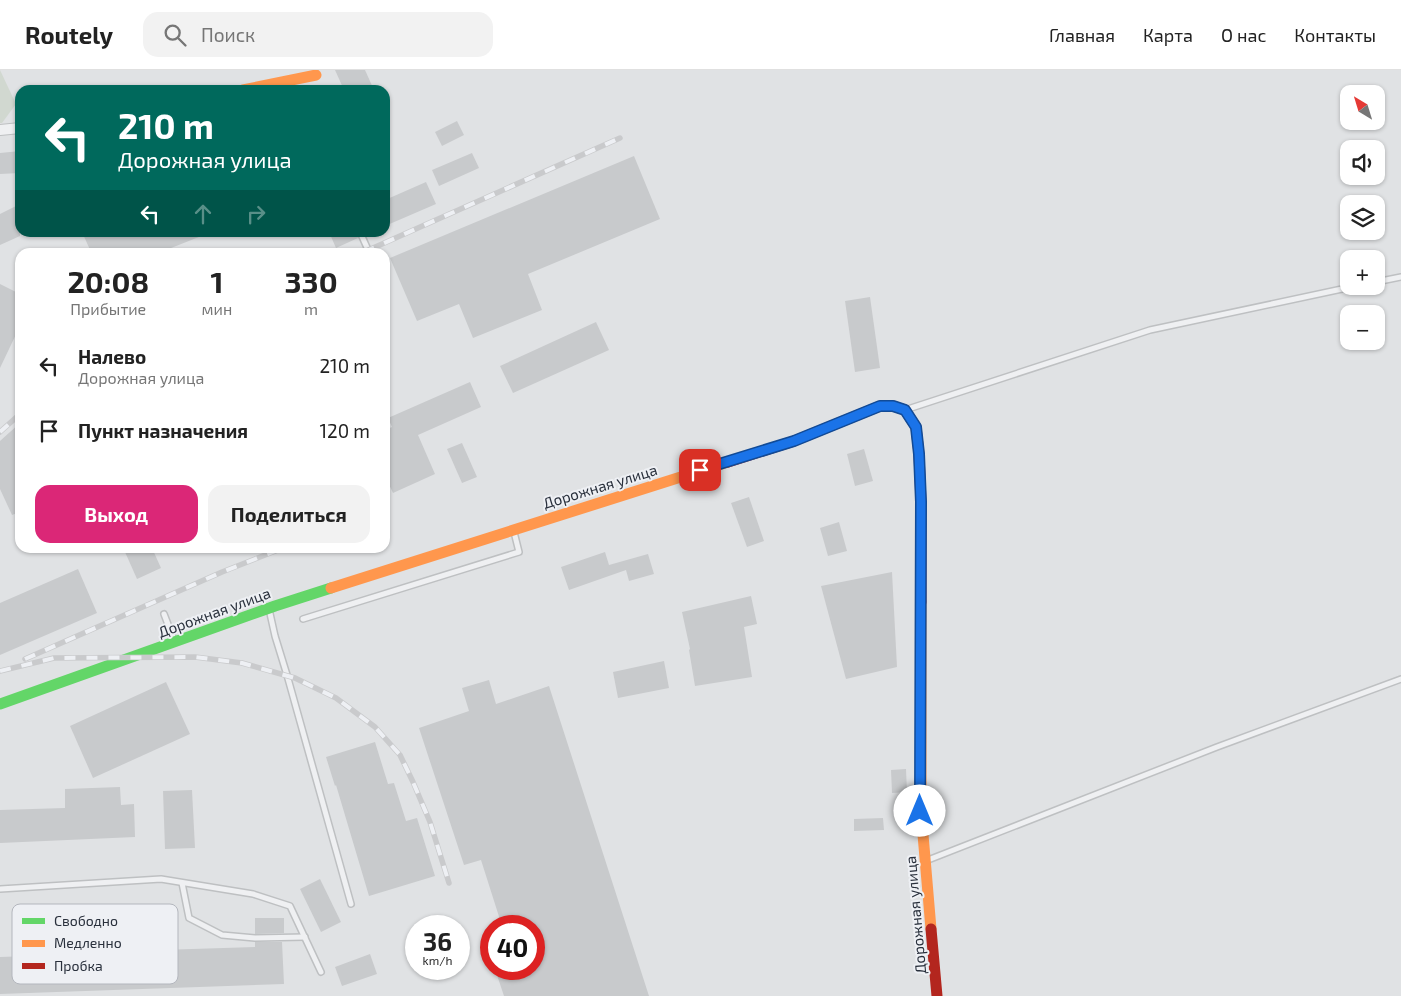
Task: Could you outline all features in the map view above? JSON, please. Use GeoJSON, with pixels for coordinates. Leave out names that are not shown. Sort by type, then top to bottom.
{"type":"FeatureCollection","features":[{"type":"Feature","properties":{"kind":"street"},"geometry":{"type":"LineString","coordinates":[[277,85],[297,82],[316,75]]}},
{"type":"Feature","properties":{"kind":"street"},"geometry":{"type":"LineString","coordinates":[[0,130],[15,128]]}},
{"type":"Feature","properties":{"kind":"street","name":"Дорожная улица"},"geometry":{"type":"LineString","coordinates":[[0,704],[269,608],[794,441],[880,406],[893,406],[905,410],[916,427],[919,454],[921,502],[920,811],[937,996]]}},
{"type":"Feature","properties":{"kind":"lane"},"geometry":{"type":"LineString","coordinates":[[1385,280],[1401,277]]}},
{"type":"Feature","properties":{"kind":"lane"},"geometry":{"type":"LineString","coordinates":[[905,410],[1150,330],[1340,289]]}},
{"type":"Feature","properties":{"kind":"lane"},"geometry":{"type":"LineString","coordinates":[[303,619],[519,552],[513,529]]}},
{"type":"Feature","properties":{"kind":"lane"},"geometry":{"type":"LineString","coordinates":[[269,608],[275,636],[351,904]]}},
{"type":"Feature","properties":{"kind":"lane"},"geometry":{"type":"LineString","coordinates":[[164,614],[175,642]]}},
{"type":"Feature","properties":{"kind":"lane"},"geometry":{"type":"LineString","coordinates":[[925,861],[1217,746],[1401,679]]}},
{"type":"Feature","properties":{"kind":"lane"},"geometry":{"type":"LineString","coordinates":[[0,890],[161,879],[253,894],[290,906],[321,972]]}},
{"type":"Feature","properties":{"kind":"lane"},"geometry":{"type":"LineString","coordinates":[[182,883],[189,918],[222,935],[255,938],[305,937]]}},
{"type":"Feature","properties":{"kind":"shaded area"},"geometry":{"type":"Polygon","coordinates":[[[0,70],[15,105],[2,123],[0,123],[0,70]]]}},
{"type":"Feature","properties":{"kind":"building"},"geometry":{"type":"Polygon","coordinates":[[[335,70],[365,70],[372,85],[342,85],[335,70]]]}},
{"type":"Feature","properties":{"kind":"building"},"geometry":{"type":"Polygon","coordinates":[[[457,121],[464,135],[442,146],[435,132],[457,121]]]}},
{"type":"Feature","properties":{"kind":"building"},"geometry":{"type":"Polygon","coordinates":[[[15,152],[15,173],[0,174],[0,153],[15,152]]]}},
{"type":"Feature","properties":{"kind":"building"},"geometry":{"type":"Polygon","coordinates":[[[472,153],[479,168],[439,186],[432,170],[472,153]]]}},
{"type":"Feature","properties":{"kind":"building"},"geometry":{"type":"Polygon","coordinates":[[[634,156],[660,219],[528,274],[542,310],[473,338],[459,304],[417,321],[390,258],[634,156]]]}},
{"type":"Feature","properties":{"kind":"building"},"geometry":{"type":"Polygon","coordinates":[[[426,182],[436,204],[390,224],[390,198],[426,182]]]}},
{"type":"Feature","properties":{"kind":"building"},"geometry":{"type":"Polygon","coordinates":[[[15,206],[15,237],[18,237],[0,245],[0,214],[15,206]]]}},
{"type":"Feature","properties":{"kind":"building"},"geometry":{"type":"Polygon","coordinates":[[[84,237],[199,237],[171,248],[89,248],[84,237]]]}},
{"type":"Feature","properties":{"kind":"building"},"geometry":{"type":"Polygon","coordinates":[[[331,237],[358,237],[358,238],[336,248],[331,237]]]}},
{"type":"Feature","properties":{"kind":"building"},"geometry":{"type":"Polygon","coordinates":[[[0,284],[15,292],[15,336],[0,368],[0,284]]]}},
{"type":"Feature","properties":{"kind":"building"},"geometry":{"type":"Polygon","coordinates":[[[870,297],[880,368],[855,372],[845,301],[870,297]]]}},
{"type":"Feature","properties":{"kind":"building"},"geometry":{"type":"Polygon","coordinates":[[[596,322],[609,350],[513,393],[500,366],[596,322]]]}},
{"type":"Feature","properties":{"kind":"building"},"geometry":{"type":"Polygon","coordinates":[[[470,382],[481,407],[418,435],[435,474],[393,493],[390,487],[390,428],[392,427],[390,417],[470,382]]]}},
{"type":"Feature","properties":{"kind":"building"},"geometry":{"type":"Polygon","coordinates":[[[15,428],[15,514],[12,515],[0,489],[0,441],[15,428]]]}},
{"type":"Feature","properties":{"kind":"building"},"geometry":{"type":"Polygon","coordinates":[[[462,443],[477,477],[462,483],[447,449],[462,443]]]}},
{"type":"Feature","properties":{"kind":"building"},"geometry":{"type":"Polygon","coordinates":[[[864,449],[873,481],[855,486],[847,454],[864,449]]]}},
{"type":"Feature","properties":{"kind":"building"},"geometry":{"type":"Polygon","coordinates":[[[749,497],[764,541],[747,547],[731,503],[749,497]]]}},
{"type":"Feature","properties":{"kind":"building"},"geometry":{"type":"Polygon","coordinates":[[[839,522],[847,551],[828,556],[820,528],[839,522]]]}},
{"type":"Feature","properties":{"kind":"building"},"geometry":{"type":"Polygon","coordinates":[[[605,552],[609,565],[648,554],[654,574],[629,581],[626,570],[569,590],[561,567],[605,552]]]}},
{"type":"Feature","properties":{"kind":"building"},"geometry":{"type":"Polygon","coordinates":[[[125,553],[154,553],[161,568],[137,579],[125,553]]]}},
{"type":"Feature","properties":{"kind":"building"},"geometry":{"type":"Polygon","coordinates":[[[78,569],[97,613],[0,655],[0,603],[78,569]]]}},
{"type":"Feature","properties":{"kind":"building"},"geometry":{"type":"Polygon","coordinates":[[[892,572],[897,667],[846,679],[821,586],[892,572]]]}},
{"type":"Feature","properties":{"kind":"building"},"geometry":{"type":"Polygon","coordinates":[[[751,596],[757,624],[744,627],[752,677],[695,686],[682,612],[751,596]]]}},
{"type":"Feature","properties":{"kind":"building"},"geometry":{"type":"Polygon","coordinates":[[[664,661],[669,688],[618,698],[613,672],[664,661]]]}},
{"type":"Feature","properties":{"kind":"building"},"geometry":{"type":"Polygon","coordinates":[[[489,680],[496,704],[549,686],[649,996],[504,996],[499,980],[545,980],[545,915],[498,915],[481,860],[464,865],[419,728],[469,711],[462,688],[489,680]]]}},
{"type":"Feature","properties":{"kind":"building"},"geometry":{"type":"Polygon","coordinates":[[[166,682],[190,734],[93,778],[70,726],[166,682]]]}},
{"type":"Feature","properties":{"kind":"building"},"geometry":{"type":"Polygon","coordinates":[[[375,742],[388,784],[394,783],[406,821],[417,818],[435,876],[369,896],[326,757],[375,742]]]}},
{"type":"Feature","properties":{"kind":"building"},"geometry":{"type":"Polygon","coordinates":[[[906,769],[907,792],[892,793],[891,770],[906,769]]]}},
{"type":"Feature","properties":{"kind":"building"},"geometry":{"type":"Polygon","coordinates":[[[120,787],[121,805],[134,804],[135,837],[0,843],[0,810],[65,808],[65,789],[120,787]]]}},
{"type":"Feature","properties":{"kind":"building"},"geometry":{"type":"Polygon","coordinates":[[[192,790],[195,848],[165,849],[163,791],[192,790]]]}},
{"type":"Feature","properties":{"kind":"building"},"geometry":{"type":"Polygon","coordinates":[[[883,818],[884,830],[854,831],[854,819],[883,818]]]}},
{"type":"Feature","properties":{"kind":"building"},"geometry":{"type":"Polygon","coordinates":[[[320,879],[341,922],[321,932],[300,889],[320,879]]]}},
{"type":"Feature","properties":{"kind":"building"},"geometry":{"type":"Polygon","coordinates":[[[255,918],[284,918],[284,933],[255,934],[255,918]]]}},
{"type":"Feature","properties":{"kind":"building"},"geometry":{"type":"Polygon","coordinates":[[[255,942],[282,942],[284,984],[0,994],[0,957],[12,957],[12,984],[178,984],[178,949],[255,947],[255,942]]]}},
{"type":"Feature","properties":{"kind":"building"},"geometry":{"type":"Polygon","coordinates":[[[370,954],[377,974],[342,986],[335,967],[370,954]]]}},
{"type":"Feature","properties":{"kind":"railway"},"geometry":{"type":"LineString","coordinates":[[373,248],[620,138]]}},
{"type":"Feature","properties":{"kind":"railway"},"geometry":{"type":"LineString","coordinates":[[0,432],[15,418]]}},
{"type":"Feature","properties":{"kind":"railway"},"geometry":{"type":"LineString","coordinates":[[25,659],[222,572],[270,553]]}},
{"type":"Feature","properties":{"kind":"railway"},"geometry":{"type":"LineString","coordinates":[[0,671],[54,658],[195,657],[242,663],[295,678],[336,698],[375,727],[400,755],[430,822],[449,883]]}},
{"type":"Feature","properties":{"kind":"traffic: fast"},"geometry":{"type":"LineString","coordinates":[[0,704],[275,606],[331,588]]}},
{"type":"Feature","properties":{"kind":"traffic: slow"},"geometry":{"type":"LineString","coordinates":[[267,85],[316,75]]}},
{"type":"Feature","properties":{"kind":"traffic: slow"},"geometry":{"type":"LineString","coordinates":[[331,588],[728,462]]}},
{"type":"Feature","properties":{"kind":"traffic: slow"},"geometry":{"type":"LineString","coordinates":[[921,602],[921,811],[931,929]]}},
{"type":"Feature","properties":{"kind":"traffic: jam"},"geometry":{"type":"LineString","coordinates":[[728,462],[794,441],[880,406],[893,406],[905,410],[916,427],[919,454],[921,602]]}},
{"type":"Feature","properties":{"kind":"traffic: jam"},"geometry":{"type":"LineString","coordinates":[[931,929],[937,996]]}},
{"type":"Feature","properties":{"kind":"route"},"geometry":{"type":"LineString","coordinates":[[700,470],[794,441],[880,406],[893,406],[905,410],[916,427],[921,502],[920,811]]}}]}
